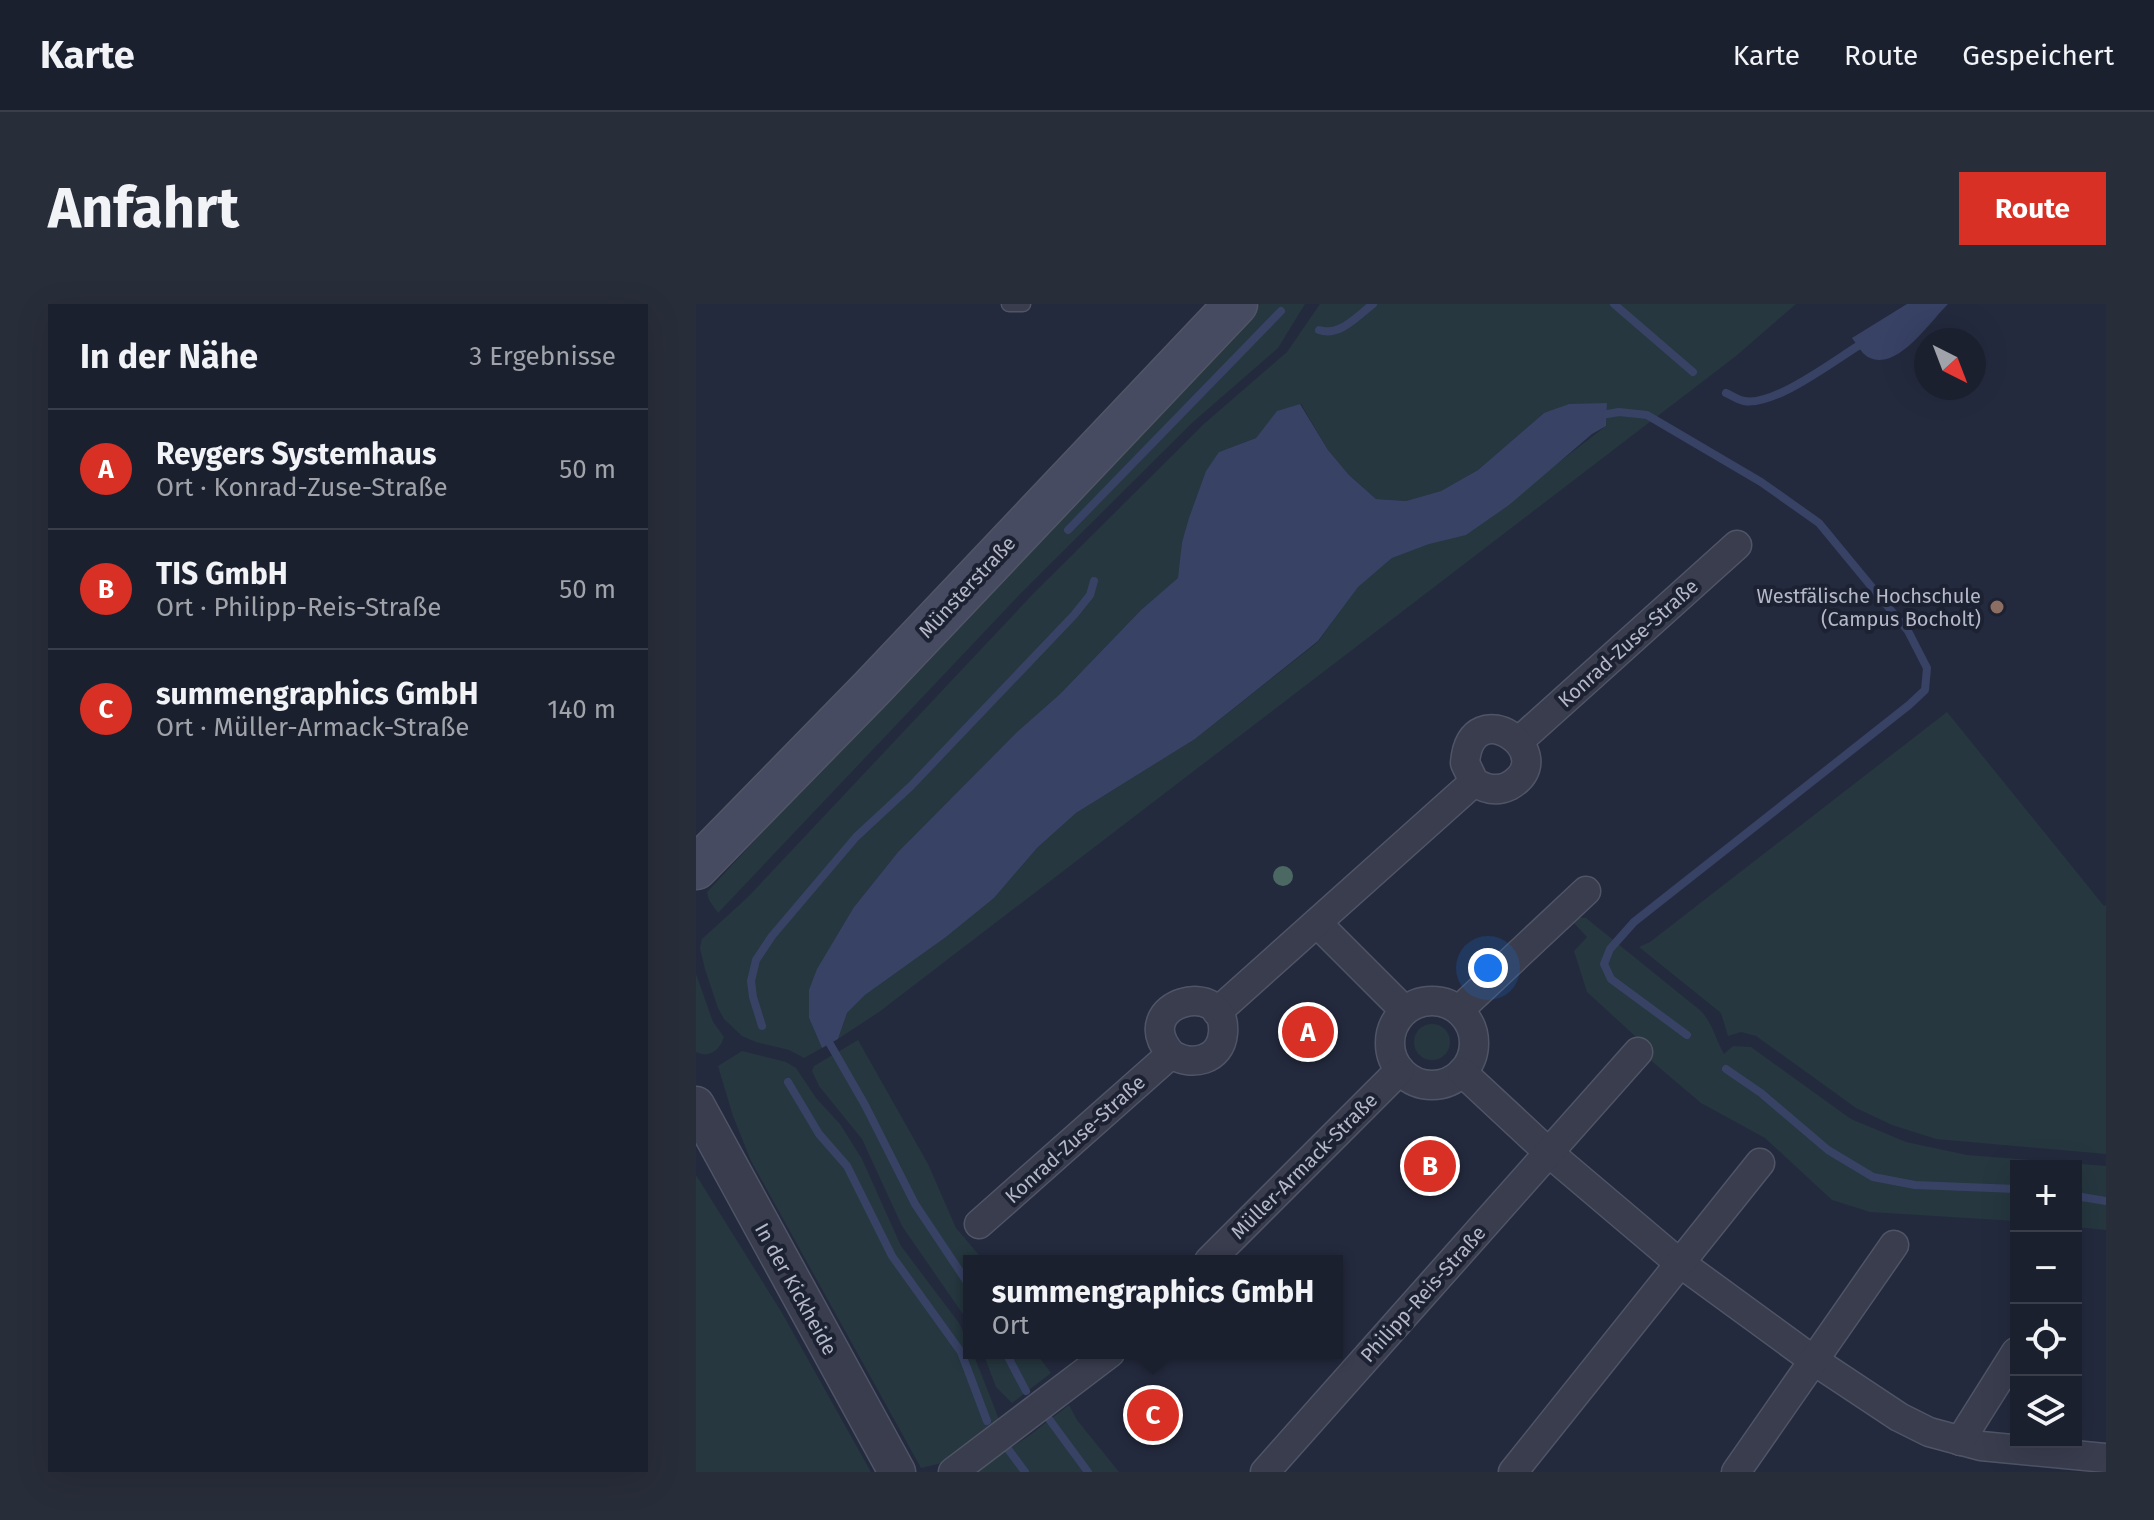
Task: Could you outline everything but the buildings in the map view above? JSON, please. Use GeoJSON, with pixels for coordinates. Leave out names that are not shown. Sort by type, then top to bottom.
{"type":"FeatureCollection","features":[{"type":"Feature","properties":{"kind":"main road","name":"Münsterstraße"},"geometry":{"type":"LineString","coordinates":[[696,868],[871,689],[1236,304]]}},
{"type":"Feature","properties":{"kind":"street","name":"Konrad-Zuse-Straße"},"geometry":{"type":"LineString","coordinates":[[1519,741],[1737,545]]}},
{"type":"Feature","properties":{"kind":"street"},"geometry":{"type":"LineString","coordinates":[[1500,729],[1519,741],[1524,750],[1524,768],[1513,783],[1494,790],[1474,782],[1468,773],[1465,752],[1478,734],[1500,729]]}},
{"type":"Feature","properties":{"kind":"street"},"geometry":{"type":"LineString","coordinates":[[1217,1012],[1474,782]]}},
{"type":"Feature","properties":{"kind":"street"},"geometry":{"type":"LineString","coordinates":[[1459,1010],[1586,891]]}},
{"type":"Feature","properties":{"kind":"street"},"geometry":{"type":"LineString","coordinates":[[1317,923],[1404,1010]]}},
{"type":"Feature","properties":{"kind":"street"},"geometry":{"type":"LineString","coordinates":[[1186,1000],[1209,1004],[1217,1012],[1223,1033],[1215,1052],[1207,1058],[1189,1062],[1171,1054],[1161,1036],[1161,1023],[1175,1005],[1186,1000]]}},
{"type":"Feature","properties":{"kind":"street"},"geometry":{"type":"LineString","coordinates":[[1432,1000],[1459,1010],[1472,1029],[1474,1040],[1473,1052],[1462,1072],[1451,1081],[1437,1085],[1410,1079],[1393,1059],[1390,1033],[1396,1020],[1417,1002],[1432,1000]]}},
{"type":"Feature","properties":{"kind":"street","name":"Philipp-Reis-Straße"},"geometry":{"type":"LineString","coordinates":[[1265,1472],[1638,1052]]}},
{"type":"Feature","properties":{"kind":"street","name":"Konrad-Zuse-Straße"},"geometry":{"type":"LineString","coordinates":[[979,1224],[1171,1054]]}},
{"type":"Feature","properties":{"kind":"street","name":"Müller-Armack-Straße"},"geometry":{"type":"LineString","coordinates":[[1215,1255],[1400,1070]]}},
{"type":"Feature","properties":{"kind":"street"},"geometry":{"type":"LineString","coordinates":[[1462,1072],[1548,1152],[1680,1263],[1813,1360],[1899,1417],[1929,1432],[1960,1441],[2106,1458]]}},
{"type":"Feature","properties":{"kind":"street","name":"In der Kickheide"},"geometry":{"type":"LineString","coordinates":[[696,1105],[897,1472]]}},
{"type":"Feature","properties":{"kind":"street"},"geometry":{"type":"LineString","coordinates":[[1513,1472],[1760,1163]]}},
{"type":"Feature","properties":{"kind":"street"},"geometry":{"type":"LineString","coordinates":[[1736,1472],[1894,1245]]}},
{"type":"Feature","properties":{"kind":"street"},"geometry":{"type":"LineString","coordinates":[[953,1472],[1102,1359]]}},
{"type":"Feature","properties":{"kind":"street"},"geometry":{"type":"LineString","coordinates":[[1960,1441],[2010,1362]]}},
{"type":"Feature","properties":{"kind":"lane"},"geometry":{"type":"LineString","coordinates":[[1009,304],[1023,304]]}},
{"type":"Feature","properties":{"kind":"shaded area"},"geometry":{"type":"Polygon","coordinates":[[[1260,304],[1305,304],[1278,348],[1193,422],[1024,590],[718,913],[707,892],[1001,575],[1260,304]]]}},
{"type":"Feature","properties":{"kind":"shaded area"},"geometry":{"type":"Polygon","coordinates":[[[1320,304],[1796,304],[1736,356],[879,1012],[838,1039],[847,1013],[865,995],[994,898],[1037,848],[1076,813],[1195,739],[1318,642],[1357,587],[1392,558],[1429,543],[1466,534],[1606,426],[1607,403],[1544,413],[1478,470],[1441,491],[1406,501],[1376,499],[1349,475],[1328,450],[1301,404],[1278,411],[1256,438],[1219,452],[1182,541],[1179,578],[1141,610],[898,852],[854,907],[842,930],[809,1018],[822,1048],[804,1058],[789,1050],[742,1036],[724,1019],[718,1008],[700,948],[702,939],[748,897],[1032,595],[1205,423],[1287,352],[1320,304]]]}},
{"type":"Feature","properties":{"kind":"shaded area"},"geometry":{"type":"Polygon","coordinates":[[[1947,712],[2106,905],[2106,1154],[1936,1139],[1892,1125],[1856,1108],[1756,1036],[1741,1032],[1728,1036],[1721,1013],[1639,947],[1650,942],[1947,712]]]}},
{"type":"Feature","properties":{"kind":"shaded area"},"geometry":{"type":"Polygon","coordinates":[[[1573,917],[1586,918],[1701,1011],[1724,1054],[1733,1046],[1751,1047],[1851,1119],[1906,1142],[1967,1155],[2030,1160],[2010,1160],[2010,1221],[1870,1212],[1832,1200],[1765,1138],[1701,1103],[1629,1042],[1635,1036],[1587,992],[1574,951],[1587,937],[1571,920],[1573,917]]]}},
{"type":"Feature","properties":{"kind":"shaded area"},"geometry":{"type":"Polygon","coordinates":[[[696,974],[713,1022],[724,1037],[720,1046],[710,1054],[696,1052],[696,974]]]}},
{"type":"Feature","properties":{"kind":"shaded area"},"geometry":{"type":"Polygon","coordinates":[[[1432,1024],[1444,1030],[1450,1042],[1444,1054],[1432,1060],[1420,1054],[1414,1042],[1420,1030],[1432,1024]]]}},
{"type":"Feature","properties":{"kind":"shaded area"},"geometry":{"type":"Polygon","coordinates":[[[858,1040],[928,1164],[956,1228],[979,1255],[963,1255],[963,1314],[902,1226],[862,1139],[819,1086],[812,1071],[814,1066],[858,1040]]]}},
{"type":"Feature","properties":{"kind":"shaded area"},"geometry":{"type":"Polygon","coordinates":[[[742,1051],[786,1062],[796,1068],[816,1098],[840,1124],[862,1159],[901,1246],[959,1323],[963,1332],[963,1359],[975,1359],[1000,1422],[946,1462],[921,1468],[751,1161],[718,1066],[742,1051]]]}},
{"type":"Feature","properties":{"kind":"shaded area"},"geometry":{"type":"Polygon","coordinates":[[[2082,1164],[2106,1166],[2106,1230],[2082,1228],[2082,1164]]]}},
{"type":"Feature","properties":{"kind":"shaded area"},"geometry":{"type":"Polygon","coordinates":[[[696,1175],[782,1313],[871,1472],[696,1472],[696,1175]]]}},
{"type":"Feature","properties":{"kind":"shaded area"},"geometry":{"type":"Polygon","coordinates":[[[985,1359],[1040,1359],[1051,1373],[1012,1403],[996,1387],[985,1359]]]}},
{"type":"Feature","properties":{"kind":"shaded area"},"geometry":{"type":"Polygon","coordinates":[[[1069,1405],[1077,1420],[1119,1472],[975,1472],[1030,1435],[1069,1405]]]}},
{"type":"Feature","properties":{"kind":"water"},"geometry":{"type":"Polygon","coordinates":[[[1907,304],[1948,304],[1927,328],[1914,328],[1914,340],[1890,358],[1879,360],[1868,357],[1852,338],[1907,304]]]}},
{"type":"Feature","properties":{"kind":"water"},"geometry":{"type":"Polygon","coordinates":[[[1607,403],[1606,426],[1592,434],[1509,505],[1466,535],[1392,558],[1358,587],[1318,641],[1195,739],[1076,813],[1037,848],[994,898],[865,995],[847,1013],[838,1039],[822,1048],[809,1018],[809,990],[817,969],[854,907],[898,852],[1141,610],[1178,578],[1182,542],[1189,518],[1206,471],[1219,452],[1256,438],[1277,411],[1300,404],[1328,450],[1349,475],[1376,499],[1406,501],[1441,491],[1478,470],[1544,413],[1569,404],[1607,403]]]}},
{"type":"Feature","properties":{"kind":"waterway"},"geometry":{"type":"LineString","coordinates":[[1319,330],[1341,328],[1373,304]]}},
{"type":"Feature","properties":{"kind":"waterway"},"geometry":{"type":"LineString","coordinates":[[1614,304],[1693,372]]}},
{"type":"Feature","properties":{"kind":"waterway"},"geometry":{"type":"LineString","coordinates":[[1068,530],[1281,311]]}},
{"type":"Feature","properties":{"kind":"waterway"},"geometry":{"type":"LineString","coordinates":[[1726,393],[1744,401],[1770,397],[1802,382],[1858,346]]}},
{"type":"Feature","properties":{"kind":"waterway"},"geometry":{"type":"LineString","coordinates":[[1607,414],[1647,415],[1761,482],[1819,523],[1908,631],[1927,668],[1925,690],[1909,705],[1634,922],[1610,949],[1604,964],[1611,979],[1687,1035]]}},
{"type":"Feature","properties":{"kind":"waterway"},"geometry":{"type":"LineString","coordinates":[[762,1026],[751,981],[756,960],[772,936],[856,837],[911,786],[1074,615],[1090,595],[1094,581]]}},
{"type":"Feature","properties":{"kind":"waterway"},"geometry":{"type":"LineString","coordinates":[[830,1044],[915,1204],[963,1276]]}},
{"type":"Feature","properties":{"kind":"waterway"},"geometry":{"type":"LineString","coordinates":[[1726,1069],[1761,1093],[1828,1150],[1873,1177],[1915,1185],[2010,1189]]}},
{"type":"Feature","properties":{"kind":"waterway"},"geometry":{"type":"LineString","coordinates":[[788,1082],[819,1134],[847,1166],[892,1256],[963,1357]]}},
{"type":"Feature","properties":{"kind":"waterway"},"geometry":{"type":"LineString","coordinates":[[2082,1197],[2106,1201]]}},
{"type":"Feature","properties":{"kind":"waterway"},"geometry":{"type":"LineString","coordinates":[[964,1359],[987,1421]]}},
{"type":"Feature","properties":{"kind":"waterway"},"geometry":{"type":"LineString","coordinates":[[1009,1359],[1026,1391]]}},
{"type":"Feature","properties":{"kind":"waterway"},"geometry":{"type":"LineString","coordinates":[[1049,1419],[1088,1472]]}},
{"type":"Feature","properties":{"kind":"waterway"},"geometry":{"type":"LineString","coordinates":[[1008,1449],[1025,1472]]}},
{"type":"Feature","properties":{"kind":"place","name":"Westfälische Hochschule (Campus Bocholt)"},"geometry":{"type":"Point","coordinates":[1997,607]}},
{"type":"Feature","properties":{"kind":"place","name":"Reygers Systemhaus"},"geometry":{"type":"Point","coordinates":[1308,1032]}},
{"type":"Feature","properties":{"kind":"place","name":"TIS GmbH"},"geometry":{"type":"Point","coordinates":[1430,1166]}},
{"type":"Feature","properties":{"kind":"place","name":"summengraphics GmbH"},"geometry":{"type":"Point","coordinates":[1153,1415]}}]}
